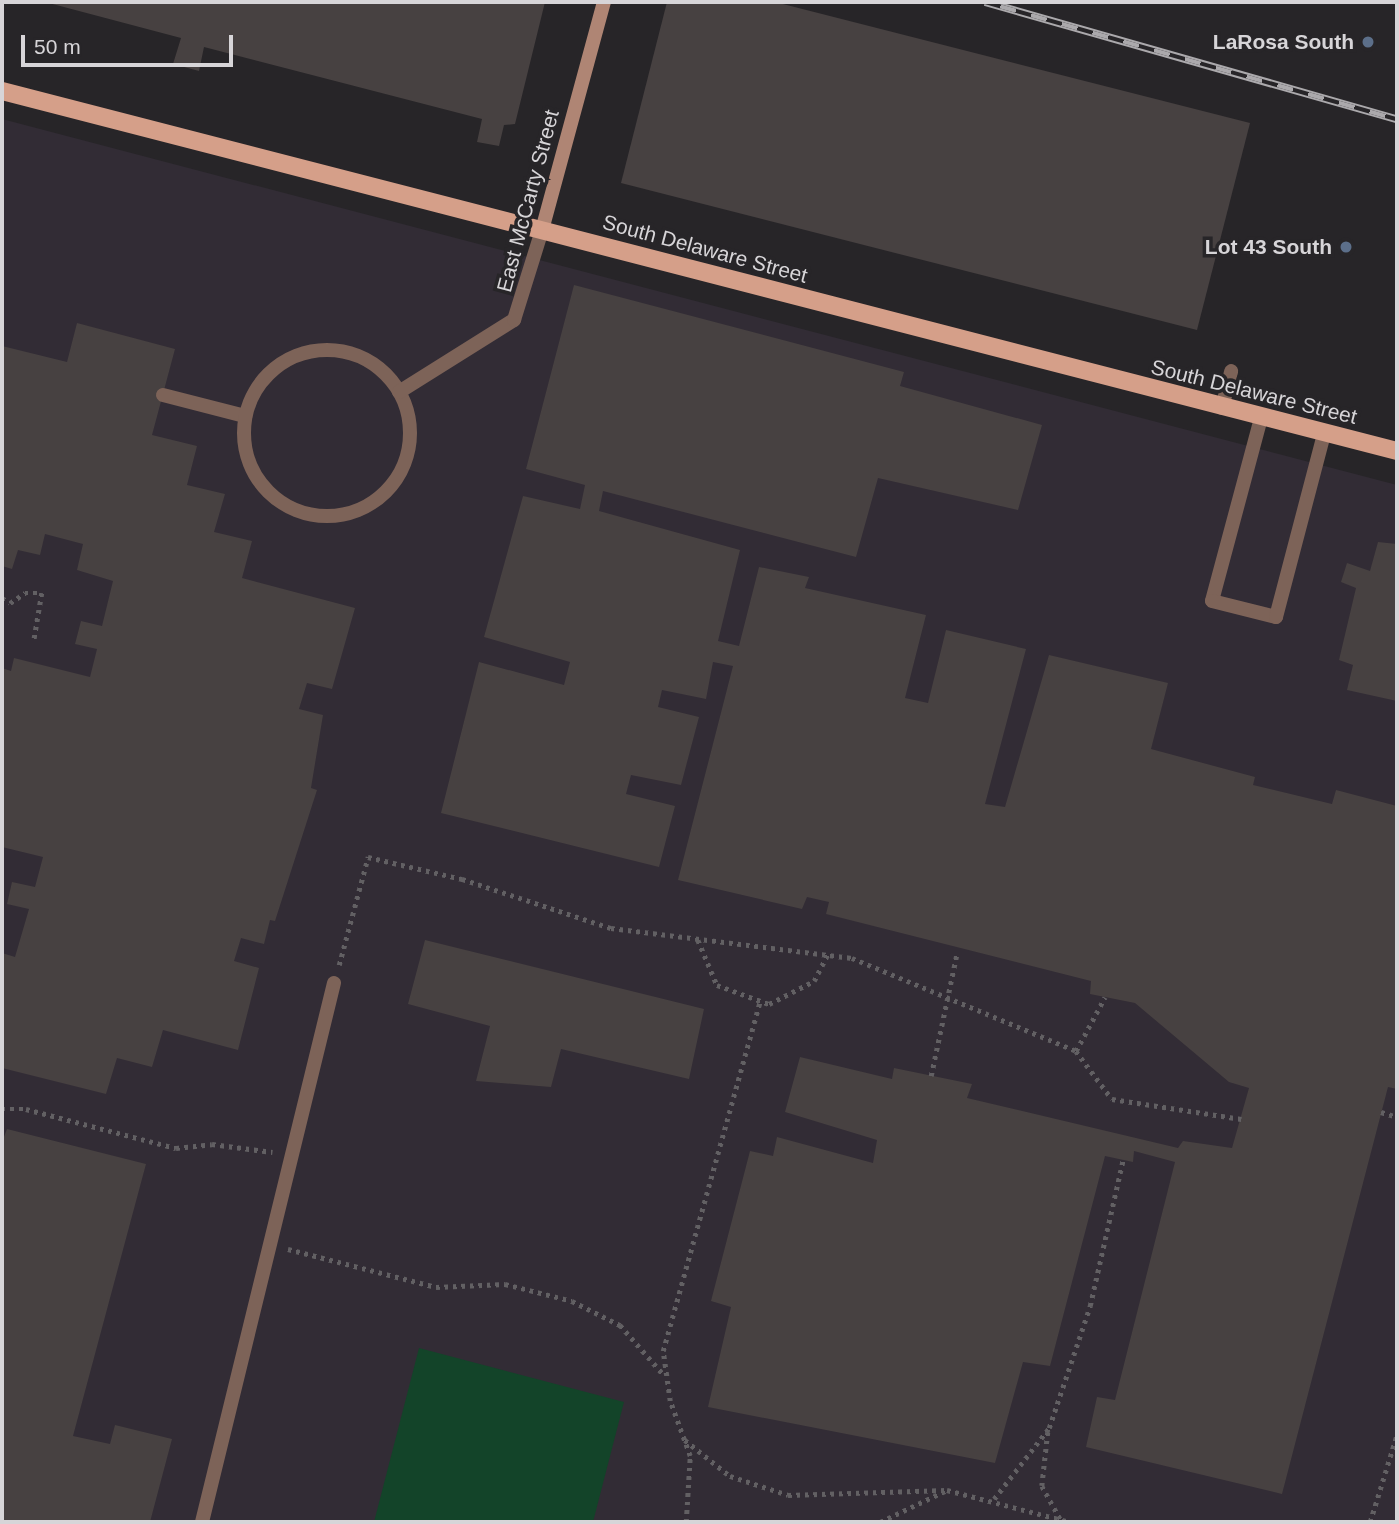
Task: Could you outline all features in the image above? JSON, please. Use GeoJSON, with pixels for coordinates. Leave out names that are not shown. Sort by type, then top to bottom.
{"type":"FeatureCollection","features":[{"type":"Feature","properties":{"kind":"main road","name":"East McCarty Street"},"geometry":{"type":"LineString","coordinates":[[542,230],[604,2]]}},
{"type":"Feature","properties":{"kind":"main road","name":"South Delaware Street"},"geometry":{"type":"LineString","coordinates":[[2,92],[1397,452]]}},
{"type":"Feature","properties":{"kind":"street","name":"East McCarty Street"},"geometry":{"type":"LineString","coordinates":[[399,392],[514,320],[542,230]]}},
{"type":"Feature","properties":{"kind":"street"},"geometry":{"type":"LineString","coordinates":[[313,350],[359,355],[399,392],[410,430],[402,467],[378,498],[344,515],[308,514],[265,490],[247,458],[245,416],[273,368],[313,350]]}},
{"type":"Feature","properties":{"kind":"street"},"geometry":{"type":"LineString","coordinates":[[1222,408],[1231,371]]}},
{"type":"Feature","properties":{"kind":"street"},"geometry":{"type":"LineString","coordinates":[[163,395],[245,416]]}},
{"type":"Feature","properties":{"kind":"street"},"geometry":{"type":"LineString","coordinates":[[1261,418],[1212,601],[1276,617],[1324,433]]}},
{"type":"Feature","properties":{"kind":"street"},"geometry":{"type":"LineString","coordinates":[[202,1522],[334,983]]}},
{"type":"Feature","properties":{"kind":"path"},"geometry":{"type":"LineString","coordinates":[[2,598],[10,603],[25,593],[43,593],[34,641]]}},
{"type":"Feature","properties":{"kind":"path"},"geometry":{"type":"LineString","coordinates":[[334,983],[368,857],[462,879],[579,921],[698,940],[828,953],[1076,1051],[1112,1099],[1241,1119]]}},
{"type":"Feature","properties":{"kind":"path"},"geometry":{"type":"LineString","coordinates":[[698,940],[717,985],[760,1002],[794,995],[814,981],[828,953]]}},
{"type":"Feature","properties":{"kind":"path"},"geometry":{"type":"LineString","coordinates":[[931,1076],[951,1000],[957,953]]}},
{"type":"Feature","properties":{"kind":"path"},"geometry":{"type":"LineString","coordinates":[[1076,1051],[1105,997]]}},
{"type":"Feature","properties":{"kind":"path"},"geometry":{"type":"LineString","coordinates":[[686,1522],[692,1489],[685,1440],[664,1376],[663,1351],[760,1002]]}},
{"type":"Feature","properties":{"kind":"path"},"geometry":{"type":"LineString","coordinates":[[2,1109],[26,1109],[176,1148],[212,1144],[292,1156]]}},
{"type":"Feature","properties":{"kind":"path"},"geometry":{"type":"LineString","coordinates":[[1381,1112],[1397,1116]]}},
{"type":"Feature","properties":{"kind":"path"},"geometry":{"type":"LineString","coordinates":[[1060,1519],[1042,1486],[1049,1428],[1090,1306],[1123,1160]]}},
{"type":"Feature","properties":{"kind":"path"},"geometry":{"type":"LineString","coordinates":[[270,1244],[436,1287],[505,1284],[572,1301],[620,1325],[664,1376]]}},
{"type":"Feature","properties":{"kind":"path"},"geometry":{"type":"LineString","coordinates":[[994,1499],[1049,1428]]}},
{"type":"Feature","properties":{"kind":"path"},"geometry":{"type":"LineString","coordinates":[[1370,1522],[1397,1434]]}},
{"type":"Feature","properties":{"kind":"path"},"geometry":{"type":"LineString","coordinates":[[685,1440],[730,1476],[788,1495],[947,1490],[994,1499],[1070,1522]]}},
{"type":"Feature","properties":{"kind":"path"},"geometry":{"type":"LineString","coordinates":[[880,1522],[947,1490]]}},
{"type":"Feature","properties":{"kind":"shaded area"},"geometry":{"type":"Polygon","coordinates":[[[2,119],[1397,485],[1397,1522],[2,1522],[2,119]]]}},
{"type":"Feature","properties":{"kind":"green space"},"geometry":{"type":"Polygon","coordinates":[[[419,1348],[624,1402],[593,1522],[374,1522],[419,1348]]]}},
{"type":"Feature","properties":{"kind":"building"},"geometry":{"type":"Polygon","coordinates":[[[45,2],[545,2],[515,124],[504,125],[499,146],[477,142],[482,119],[204,47],[199,71],[173,64],[181,38],[45,2]]]}},
{"type":"Feature","properties":{"kind":"building"},"geometry":{"type":"Polygon","coordinates":[[[667,2],[775,2],[1250,123],[1197,330],[621,183],[667,2]]]}},
{"type":"Feature","properties":{"kind":"building"},"geometry":{"type":"Polygon","coordinates":[[[574,285],[904,372],[900,386],[1042,425],[1018,510],[878,478],[856,557],[603,491],[599,511],[740,550],[718,641],[739,646],[759,567],[809,577],[805,588],[926,615],[905,698],[928,703],[946,630],[1026,649],[985,804],[1005,807],[1049,655],[1168,683],[1151,749],[1255,777],[1253,785],[1332,804],[1336,790],[1397,806],[1397,1089],[1388,1087],[1282,1494],[1086,1447],[1097,1397],[1115,1400],[1175,1162],[1134,1151],[1133,1162],[1105,1156],[1050,1366],[1023,1362],[995,1463],[708,1407],[731,1307],[711,1301],[750,1151],[773,1156],[777,1137],[873,1163],[877,1140],[785,1112],[800,1057],[892,1079],[894,1068],[972,1084],[967,1098],[1178,1148],[1183,1141],[1232,1148],[1249,1088],[1229,1082],[1135,1003],[1090,994],[1091,981],[826,914],[829,902],[807,897],[802,909],[678,880],[733,666],[713,662],[706,699],[662,690],[658,707],[699,717],[681,785],[631,775],[626,794],[675,806],[659,867],[441,813],[479,662],[564,685],[570,662],[484,637],[523,496],[580,509],[585,485],[526,469],[574,285]]]}},
{"type":"Feature","properties":{"kind":"building"},"geometry":{"type":"Polygon","coordinates":[[[77,323],[175,349],[152,435],[197,446],[187,485],[225,494],[214,532],[252,541],[242,578],[355,608],[332,689],[307,683],[299,709],[323,715],[311,788],[317,790],[275,921],[270,920],[264,944],[241,938],[234,961],[259,968],[238,1050],[163,1030],[152,1067],[117,1058],[106,1094],[2,1068],[2,953],[15,957],[29,909],[7,904],[12,882],[35,887],[43,857],[2,847],[2,668],[11,671],[14,658],[90,677],[97,649],[75,644],[81,621],[102,626],[113,581],[77,570],[83,544],[45,534],[40,555],[18,550],[12,569],[2,566],[2,346],[67,362],[77,323]]]}},
{"type":"Feature","properties":{"kind":"building"},"geometry":{"type":"Polygon","coordinates":[[[1378,542],[1397,544],[1397,701],[1347,690],[1353,665],[1339,660],[1356,588],[1341,582],[1347,563],[1370,571],[1378,542]]]}},
{"type":"Feature","properties":{"kind":"building"},"geometry":{"type":"Polygon","coordinates":[[[425,940],[704,1009],[689,1079],[561,1049],[551,1087],[476,1081],[490,1026],[408,1004],[425,940]]]}},
{"type":"Feature","properties":{"kind":"building"},"geometry":{"type":"Polygon","coordinates":[[[7,1129],[146,1164],[73,1436],[110,1444],[115,1425],[172,1439],[150,1522],[2,1522],[2,1142],[7,1129]]]}},
{"type":"Feature","properties":{"kind":"railway"},"geometry":{"type":"LineString","coordinates":[[985,2],[1397,119]]}},
{"type":"Feature","properties":{"kind":"place","name":"LaRosa South"},"geometry":{"type":"Point","coordinates":[1368,42]}},
{"type":"Feature","properties":{"kind":"place","name":"Lot 43 South"},"geometry":{"type":"Point","coordinates":[1346,247]}}]}
